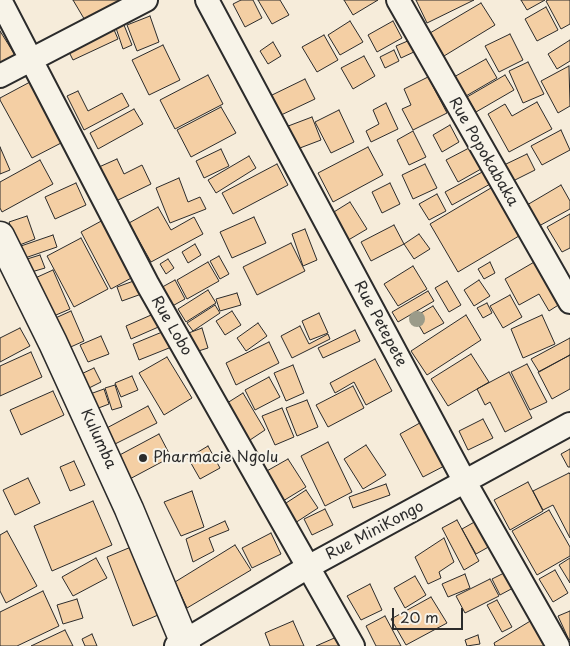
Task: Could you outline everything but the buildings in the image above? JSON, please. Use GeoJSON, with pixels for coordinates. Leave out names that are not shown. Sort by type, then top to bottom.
{"type":"FeatureCollection","features":[{"type":"Feature","properties":{"kind":"street","name":"Rue Lobo"},"geometry":{"type":"LineString","coordinates":[[0,0],[145,280],[353,646]]}},
{"type":"Feature","properties":{"kind":"street"},"geometry":{"type":"LineString","coordinates":[[0,76],[146,0]]}},
{"type":"Feature","properties":{"kind":"street","name":"Rue Petepete"},"geometry":{"type":"LineString","coordinates":[[207,0],[465,482],[558,646]]}},
{"type":"Feature","properties":{"kind":"street","name":"Rue Popokabaka"},"geometry":{"type":"LineString","coordinates":[[398,0],[570,302]]}},
{"type":"Feature","properties":{"kind":"street","name":"Kulumba"},"geometry":{"type":"LineString","coordinates":[[0,236],[53,343],[130,509],[182,644]]}},
{"type":"Feature","properties":{"kind":"street","name":"Rue MiniKongo"},"geometry":{"type":"LineString","coordinates":[[182,644],[308,567],[570,424]]}},
{"type":"Feature","properties":{"kind":"place","name":"Pharmacie Ngolu"},"geometry":{"type":"Point","coordinates":[143,458]}}]}
